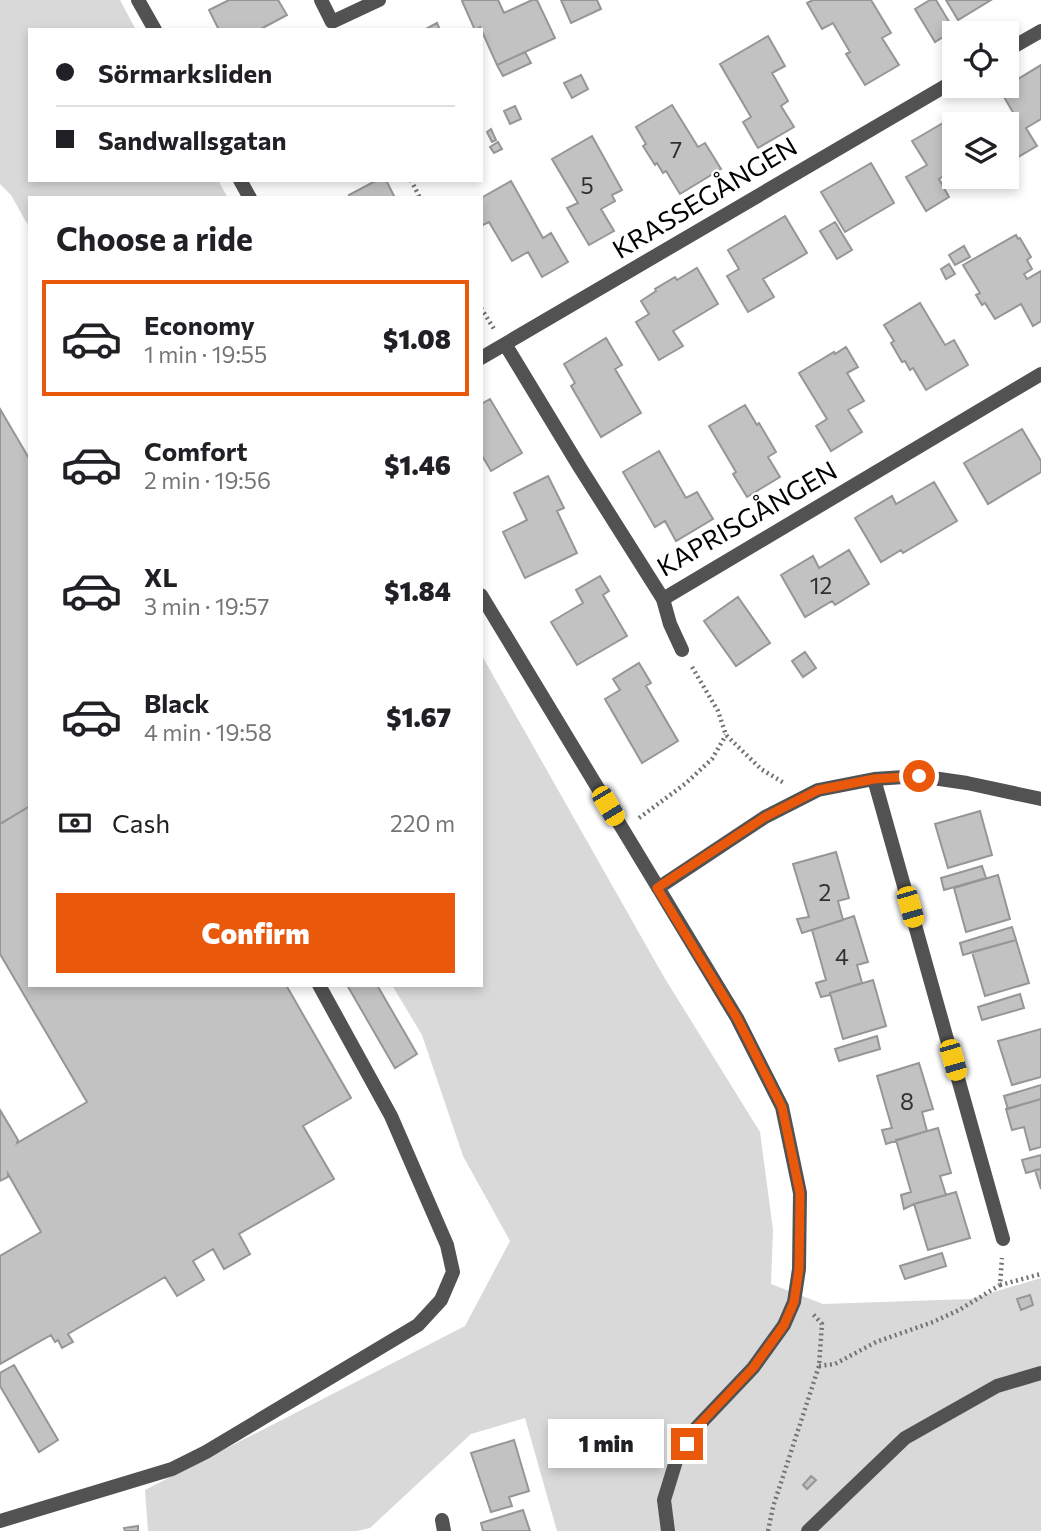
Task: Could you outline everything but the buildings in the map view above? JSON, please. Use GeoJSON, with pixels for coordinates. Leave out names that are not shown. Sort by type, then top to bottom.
{"type":"FeatureCollection","features":[{"type":"Feature","properties":{"kind":"street"},"geometry":{"type":"LineString","coordinates":[[138,0],[154,28]]}},
{"type":"Feature","properties":{"kind":"street"},"geometry":{"type":"LineString","coordinates":[[321,0],[332,22],[379,0]]}},
{"type":"Feature","properties":{"kind":"street"},"geometry":{"type":"LineString","coordinates":[[1019,44],[1041,31]]}},
{"type":"Feature","properties":{"kind":"street","name":"KRASSEGÅNGEN"},"geometry":{"type":"LineString","coordinates":[[483,357],[942,88]]}},
{"type":"Feature","properties":{"kind":"street","name":"KAPRISGÅNGEN"},"geometry":{"type":"LineString","coordinates":[[505,344],[663,599],[1041,374]]}},
{"type":"Feature","properties":{"kind":"street"},"geometry":{"type":"LineString","coordinates":[[483,599],[737,1018],[782,1107],[800,1193],[799,1269],[794,1302],[784,1325],[753,1368],[697,1427],[676,1461],[664,1500],[668,1531]]}},
{"type":"Feature","properties":{"kind":"street"},"geometry":{"type":"LineString","coordinates":[[663,599],[670,624],[682,650]]}},
{"type":"Feature","properties":{"kind":"street"},"geometry":{"type":"LineString","coordinates":[[657,888],[765,817],[818,790],[874,779],[919,776],[1041,799]]}},
{"type":"Feature","properties":{"kind":"street"},"geometry":{"type":"LineString","coordinates":[[874,779],[1003,1239]]}},
{"type":"Feature","properties":{"kind":"street"},"geometry":{"type":"LineString","coordinates":[[0,1521],[183,1464],[418,1325],[441,1300],[453,1272],[447,1245],[391,1116],[320,987]]}},
{"type":"Feature","properties":{"kind":"street"},"geometry":{"type":"LineString","coordinates":[[808,1531],[905,1438],[998,1386],[1041,1373]]}},
{"type":"Feature","properties":{"kind":"path"},"geometry":{"type":"LineString","coordinates":[[682,650],[718,711],[726,736],[761,769],[806,796]]}},
{"type":"Feature","properties":{"kind":"path"},"geometry":{"type":"LineString","coordinates":[[622,829],[685,784],[712,760],[726,736]]}},
{"type":"Feature","properties":{"kind":"path"},"geometry":{"type":"LineString","coordinates":[[1000,1285],[1003,1239]]}},
{"type":"Feature","properties":{"kind":"path"},"geometry":{"type":"LineString","coordinates":[[819,1366],[835,1364],[876,1342],[933,1322],[1000,1285],[1041,1274]]}},
{"type":"Feature","properties":{"kind":"path"},"geometry":{"type":"LineString","coordinates":[[768,1531],[773,1507],[819,1366],[822,1324],[810,1311],[794,1302]]}},
{"type":"Feature","properties":{"kind":"shaded area"},"geometry":{"type":"Polygon","coordinates":[[[0,0],[120,0],[135,28],[28,28],[28,182],[219,182],[227,196],[28,196],[28,225],[11,195],[0,184],[0,0]]]}},
{"type":"Feature","properties":{"kind":"shaded area"},"geometry":{"type":"Polygon","coordinates":[[[483,658],[664,977],[760,1132],[773,1230],[771,1284],[823,1304],[970,1299],[1041,1278],[1041,1531],[557,1531],[525,1418],[471,1434],[370,1528],[357,1531],[148,1531],[145,1490],[465,1326],[510,1241],[463,1156],[422,1035],[393,987],[483,987],[483,658]]]}},
{"type":"Feature","properties":{"kind":"route"},"geometry":{"type":"LineString","coordinates":[[687,1444],[697,1427],[753,1368],[784,1325],[794,1302],[799,1269],[800,1193],[782,1107],[737,1018],[657,888],[765,817],[818,790],[874,779],[919,776]]}}]}
